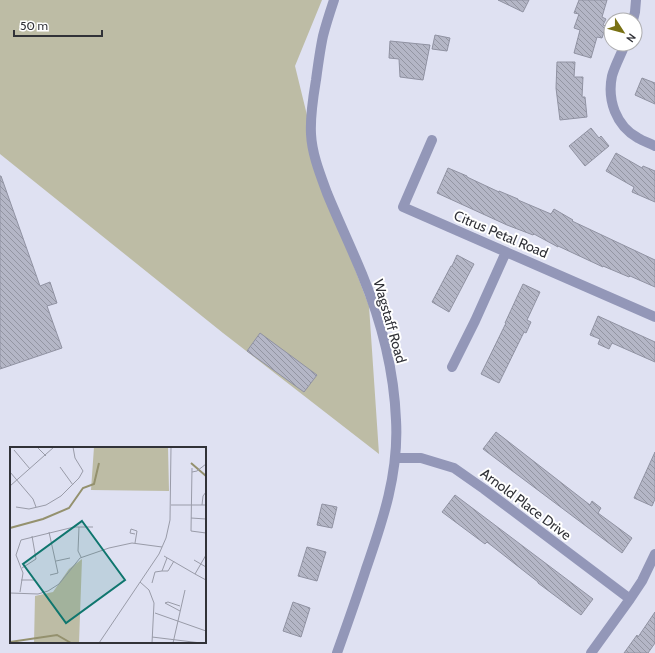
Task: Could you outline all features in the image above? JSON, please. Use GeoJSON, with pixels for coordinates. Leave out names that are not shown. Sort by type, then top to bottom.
{"type":"FeatureCollection","features":[{"type":"Feature","properties":{"kind":"street","name":"Wagstaff Road"},"geometry":{"type":"LineString","coordinates":[[334,0],[320,53],[311,107],[311,134],[320,175],[374,306],[392,379],[396,420],[395,458],[388,502],[376,542],[337,653]]}},
{"type":"Feature","properties":{"kind":"street"},"geometry":{"type":"LineString","coordinates":[[635,12],[636,0]]}},
{"type":"Feature","properties":{"kind":"street"},"geometry":{"type":"LineString","coordinates":[[622,52],[612,77],[610,95],[612,107],[619,120],[628,131],[638,138],[655,146]]}},
{"type":"Feature","properties":{"kind":"street","name":"Citrus Petal Road"},"geometry":{"type":"LineString","coordinates":[[432,140],[403,207],[655,316]]}},
{"type":"Feature","properties":{"kind":"street"},"geometry":{"type":"LineString","coordinates":[[452,367],[475,321],[506,252]]}},
{"type":"Feature","properties":{"kind":"street","name":"Arnold Place Drive"},"geometry":{"type":"LineString","coordinates":[[395,458],[421,458],[454,468],[630,599]]}},
{"type":"Feature","properties":{"kind":"street"},"geometry":{"type":"LineString","coordinates":[[591,653],[642,581],[655,554]]}},
{"type":"Feature","properties":{"kind":"green space"},"geometry":{"type":"Polygon","coordinates":[[[0,0],[322,0],[295,66],[326,193],[369,306],[379,454],[223,333],[0,154],[0,0]]]}},
{"type":"Feature","properties":{"kind":"building"},"geometry":{"type":"Polygon","coordinates":[[[498,0],[529,0],[523,12],[498,0]]]}},
{"type":"Feature","properties":{"kind":"building"},"geometry":{"type":"Polygon","coordinates":[[[579,0],[607,0],[602,17],[603,35],[602,38],[597,37],[591,58],[574,53],[580,30],[574,28],[579,14],[574,13],[579,0]]]}},
{"type":"Feature","properties":{"kind":"building"},"geometry":{"type":"Polygon","coordinates":[[[435,35],[450,38],[447,51],[432,49],[435,35]]]}},
{"type":"Feature","properties":{"kind":"building"},"geometry":{"type":"Polygon","coordinates":[[[390,41],[430,45],[423,80],[400,77],[399,59],[389,58],[390,41]]]}},
{"type":"Feature","properties":{"kind":"building"},"geometry":{"type":"Polygon","coordinates":[[[557,62],[575,62],[574,77],[583,77],[582,97],[585,97],[587,117],[560,120],[556,88],[557,62]]]}},
{"type":"Feature","properties":{"kind":"building"},"geometry":{"type":"Polygon","coordinates":[[[642,78],[655,83],[655,104],[635,95],[642,78]]]}},
{"type":"Feature","properties":{"kind":"building"},"geometry":{"type":"Polygon","coordinates":[[[591,128],[599,138],[601,136],[609,146],[585,166],[569,146],[591,128]]]}},
{"type":"Feature","properties":{"kind":"building"},"geometry":{"type":"Polygon","coordinates":[[[616,153],[642,168],[643,166],[655,171],[655,202],[632,192],[634,187],[606,171],[616,153]]]}},
{"type":"Feature","properties":{"kind":"building"},"geometry":{"type":"Polygon","coordinates":[[[448,168],[551,214],[554,209],[573,220],[572,221],[655,260],[655,287],[630,276],[629,277],[603,267],[558,247],[534,234],[533,235],[507,225],[437,193],[448,168]]]}},
{"type":"Feature","properties":{"kind":"building"},"geometry":{"type":"Polygon","coordinates":[[[0,176],[40,286],[50,282],[57,303],[47,306],[62,348],[0,369],[0,176]]]}},
{"type":"Feature","properties":{"kind":"building"},"geometry":{"type":"Polygon","coordinates":[[[457,255],[474,264],[449,312],[432,302],[457,255]]]}},
{"type":"Feature","properties":{"kind":"building"},"geometry":{"type":"Polygon","coordinates":[[[523,284],[540,292],[527,320],[531,322],[526,333],[524,332],[499,383],[481,374],[523,284]]]}},
{"type":"Feature","properties":{"kind":"building"},"geometry":{"type":"Polygon","coordinates":[[[598,316],[655,342],[655,362],[612,343],[609,349],[598,344],[600,339],[590,335],[598,316]]]}},
{"type":"Feature","properties":{"kind":"building"},"geometry":{"type":"Polygon","coordinates":[[[260,333],[317,375],[304,392],[247,351],[260,333]]]}},
{"type":"Feature","properties":{"kind":"building"},"geometry":{"type":"Polygon","coordinates":[[[496,432],[590,505],[592,501],[601,508],[598,513],[632,538],[622,553],[483,449],[496,432]]]}},
{"type":"Feature","properties":{"kind":"building"},"geometry":{"type":"Polygon","coordinates":[[[655,452],[655,499],[652,506],[634,498],[655,452]]]}},
{"type":"Feature","properties":{"kind":"building"},"geometry":{"type":"Polygon","coordinates":[[[455,495],[593,599],[581,615],[487,542],[485,544],[442,512],[455,495]]]}},
{"type":"Feature","properties":{"kind":"building"},"geometry":{"type":"Polygon","coordinates":[[[322,504],[337,507],[332,528],[317,525],[322,504]]]}},
{"type":"Feature","properties":{"kind":"building"},"geometry":{"type":"Polygon","coordinates":[[[307,547],[326,552],[317,581],[298,576],[307,547]]]}},
{"type":"Feature","properties":{"kind":"building"},"geometry":{"type":"Polygon","coordinates":[[[293,602],[310,608],[301,637],[283,631],[293,602]]]}},
{"type":"Feature","properties":{"kind":"building"},"geometry":{"type":"Polygon","coordinates":[[[655,612],[655,643],[648,653],[624,653],[637,635],[638,637],[655,612]]]}}]}
